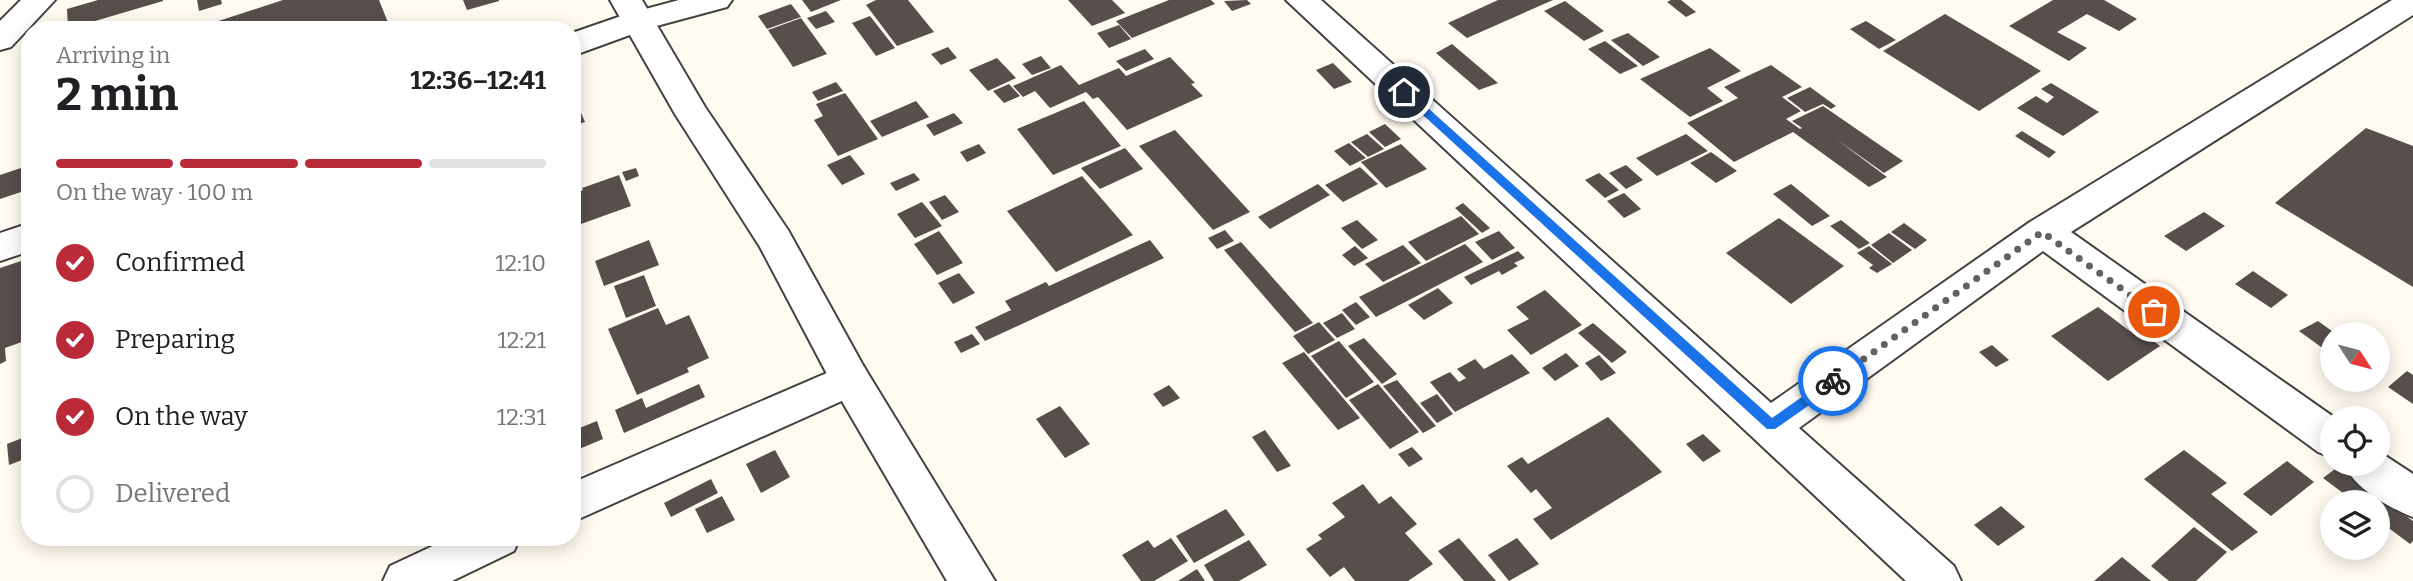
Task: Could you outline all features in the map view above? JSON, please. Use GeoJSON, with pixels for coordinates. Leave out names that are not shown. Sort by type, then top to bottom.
{"type":"FeatureCollection","features":[{"type":"Feature","properties":{"kind":"street"},"geometry":{"type":"LineString","coordinates":[[0,40],[39,0]]}},
{"type":"Feature","properties":{"kind":"street"},"geometry":{"type":"LineString","coordinates":[[581,40],[632,11],[716,0]]}},
{"type":"Feature","properties":{"kind":"street"},"geometry":{"type":"LineString","coordinates":[[1302,0],[1771,425],[1938,581]]}},
{"type":"Feature","properties":{"kind":"street"},"geometry":{"type":"LineString","coordinates":[[1771,425],[2042,232],[2413,1]]}},
{"type":"Feature","properties":{"kind":"street"},"geometry":{"type":"LineString","coordinates":[[632,11],[692,114],[775,240],[850,379],[972,581]]}},
{"type":"Feature","properties":{"kind":"street"},"geometry":{"type":"LineString","coordinates":[[2042,232],[2320,431]]}},
{"type":"Feature","properties":{"kind":"street"},"geometry":{"type":"LineString","coordinates":[[0,247],[21,240]]}},
{"type":"Feature","properties":{"kind":"street"},"geometry":{"type":"LineString","coordinates":[[581,499],[850,379]]}},
{"type":"Feature","properties":{"kind":"street"},"geometry":{"type":"LineString","coordinates":[[2382,476],[2413,498]]}},
{"type":"Feature","properties":{"kind":"street"},"geometry":{"type":"LineString","coordinates":[[406,581],[479,546]]}},
{"type":"Feature","properties":{"kind":"building"},"geometry":{"type":"Polygon","coordinates":[[[98,0],[163,0],[95,21],[68,21],[67,9],[98,0]]]}},
{"type":"Feature","properties":{"kind":"building"},"geometry":{"type":"Polygon","coordinates":[[[197,0],[221,0],[222,4],[199,11],[197,0]]]}},
{"type":"Feature","properties":{"kind":"building"},"geometry":{"type":"Polygon","coordinates":[[[283,0],[379,0],[387,21],[219,21],[283,0]]]}},
{"type":"Feature","properties":{"kind":"building"},"geometry":{"type":"Polygon","coordinates":[[[463,0],[499,0],[499,1],[467,10],[463,0]]]}},
{"type":"Feature","properties":{"kind":"building"},"geometry":{"type":"Polygon","coordinates":[[[802,0],[841,0],[811,12],[802,0]]]}},
{"type":"Feature","properties":{"kind":"building"},"geometry":{"type":"Polygon","coordinates":[[[876,0],[908,0],[934,32],[897,46],[866,5],[876,0]]]}},
{"type":"Feature","properties":{"kind":"building"},"geometry":{"type":"Polygon","coordinates":[[[1068,0],[1112,0],[1125,13],[1092,26],[1068,0]]]}},
{"type":"Feature","properties":{"kind":"building"},"geometry":{"type":"Polygon","coordinates":[[[1169,0],[1211,0],[1215,4],[1132,38],[1116,21],[1169,0]]]}},
{"type":"Feature","properties":{"kind":"building"},"geometry":{"type":"Polygon","coordinates":[[[1247,0],[1251,4],[1232,11],[1224,1],[1247,0]]]}},
{"type":"Feature","properties":{"kind":"building"},"geometry":{"type":"Polygon","coordinates":[[[1498,0],[1553,0],[1467,38],[1448,23],[1498,0]]]}},
{"type":"Feature","properties":{"kind":"building"},"geometry":{"type":"Polygon","coordinates":[[[1681,0],[1696,12],[1686,17],[1667,2],[1681,0]]]}},
{"type":"Feature","properties":{"kind":"building"},"geometry":{"type":"Polygon","coordinates":[[[2053,0],[2104,0],[2137,19],[2119,31],[2087,14],[2057,32],[2087,48],[2069,61],[2009,26],[2053,0]]]}},
{"type":"Feature","properties":{"kind":"building"},"geometry":{"type":"Polygon","coordinates":[[[1565,1],[1604,31],[1584,41],[1544,11],[1565,1]]]}},
{"type":"Feature","properties":{"kind":"building"},"geometry":{"type":"Polygon","coordinates":[[[791,4],[801,17],[767,29],[758,16],[791,4]]]}},
{"type":"Feature","properties":{"kind":"building"},"geometry":{"type":"Polygon","coordinates":[[[826,11],[835,22],[816,29],[807,18],[826,11]]]}},
{"type":"Feature","properties":{"kind":"building"},"geometry":{"type":"Polygon","coordinates":[[[1945,14],[2041,71],[1979,111],[1883,51],[1945,14]]]}},
{"type":"Feature","properties":{"kind":"building"},"geometry":{"type":"Polygon","coordinates":[[[870,16],[895,48],[876,56],[852,23],[870,16]]]}},
{"type":"Feature","properties":{"kind":"building"},"geometry":{"type":"Polygon","coordinates":[[[801,18],[827,54],[793,67],[768,30],[801,18]]]}},
{"type":"Feature","properties":{"kind":"building"},"geometry":{"type":"Polygon","coordinates":[[[1866,21],[1896,40],[1879,49],[1850,29],[1866,21]]]}},
{"type":"Feature","properties":{"kind":"building"},"geometry":{"type":"Polygon","coordinates":[[[1119,25],[1131,39],[1109,48],[1097,33],[1119,25]]]}},
{"type":"Feature","properties":{"kind":"building"},"geometry":{"type":"Polygon","coordinates":[[[1628,33],[1660,57],[1643,66],[1611,40],[1628,33]]]}},
{"type":"Feature","properties":{"kind":"building"},"geometry":{"type":"Polygon","coordinates":[[[1605,41],[1638,66],[1620,74],[1588,49],[1605,41]]]}},
{"type":"Feature","properties":{"kind":"building"},"geometry":{"type":"Polygon","coordinates":[[[1452,44],[1498,83],[1479,90],[1436,53],[1452,44]]]}},
{"type":"Feature","properties":{"kind":"building"},"geometry":{"type":"Polygon","coordinates":[[[948,47],[957,58],[941,65],[931,54],[948,47]]]}},
{"type":"Feature","properties":{"kind":"building"},"geometry":{"type":"Polygon","coordinates":[[[1710,48],[1741,71],[1707,88],[1723,101],[1690,117],[1640,79],[1710,48]]]}},
{"type":"Feature","properties":{"kind":"building"},"geometry":{"type":"Polygon","coordinates":[[[1145,49],[1154,59],[1126,71],[1116,61],[1145,49]]]}},
{"type":"Feature","properties":{"kind":"building"},"geometry":{"type":"Polygon","coordinates":[[[1041,56],[1051,68],[1032,75],[1022,64],[1041,56]]]}},
{"type":"Feature","properties":{"kind":"building"},"geometry":{"type":"Polygon","coordinates":[[[1170,57],[1195,83],[1191,84],[1203,96],[1127,130],[1098,97],[1093,99],[1086,92],[1050,108],[1035,91],[1023,97],[1013,86],[1061,65],[1079,85],[1119,68],[1126,76],[1170,57]]]}},
{"type":"Feature","properties":{"kind":"building"},"geometry":{"type":"Polygon","coordinates":[[[997,58],[1016,78],[988,91],[969,70],[997,58]]]}},
{"type":"Feature","properties":{"kind":"building"},"geometry":{"type":"Polygon","coordinates":[[[1333,63],[1352,82],[1334,89],[1316,70],[1333,63]]]}},
{"type":"Feature","properties":{"kind":"building"},"geometry":{"type":"Polygon","coordinates":[[[1771,65],[1802,87],[1782,97],[1801,111],[1786,119],[1800,129],[1802,128],[1792,121],[1823,106],[1903,161],[1884,173],[1836,139],[1887,177],[1869,187],[1793,132],[1734,162],[1687,123],[1738,98],[1724,87],[1771,65]]]}},
{"type":"Feature","properties":{"kind":"building"},"geometry":{"type":"Polygon","coordinates":[[[836,82],[843,91],[818,101],[812,92],[836,82]]]}},
{"type":"Feature","properties":{"kind":"building"},"geometry":{"type":"Polygon","coordinates":[[[2051,83],[2099,112],[2063,136],[2017,108],[2036,96],[2047,103],[2054,97],[2041,89],[2051,83]]]}},
{"type":"Feature","properties":{"kind":"building"},"geometry":{"type":"Polygon","coordinates":[[[1009,84],[1020,96],[1004,103],[993,91],[1009,84]]]}},
{"type":"Feature","properties":{"kind":"building"},"geometry":{"type":"Polygon","coordinates":[[[1810,87],[1836,106],[1831,109],[1823,104],[1805,112],[1787,98],[1810,87]]]}},
{"type":"Feature","properties":{"kind":"building"},"geometry":{"type":"Polygon","coordinates":[[[845,93],[878,139],[838,156],[814,120],[823,116],[816,104],[845,93]]]}},
{"type":"Feature","properties":{"kind":"building"},"geometry":{"type":"Polygon","coordinates":[[[916,101],[929,117],[882,137],[870,121],[916,101]]]}},
{"type":"Feature","properties":{"kind":"building"},"geometry":{"type":"Polygon","coordinates":[[[1084,101],[1121,146],[1053,175],[1017,129],[1084,101]]]}},
{"type":"Feature","properties":{"kind":"building"},"geometry":{"type":"Polygon","coordinates":[[[954,113],[963,123],[934,136],[926,125],[954,113]]]}},
{"type":"Feature","properties":{"kind":"building"},"geometry":{"type":"Polygon","coordinates":[[[1385,124],[1401,139],[1385,147],[1369,132],[1385,124]]]}},
{"type":"Feature","properties":{"kind":"building"},"geometry":{"type":"Polygon","coordinates":[[[2366,128],[2413,146],[2413,287],[2275,203],[2366,128]]]}},
{"type":"Feature","properties":{"kind":"building"},"geometry":{"type":"Polygon","coordinates":[[[1175,130],[1250,212],[1213,230],[1139,146],[1175,130]]]}},
{"type":"Feature","properties":{"kind":"building"},"geometry":{"type":"Polygon","coordinates":[[[2022,131],[2056,152],[2049,158],[2015,136],[2022,131]]]}},
{"type":"Feature","properties":{"kind":"building"},"geometry":{"type":"Polygon","coordinates":[[[1367,134],[1384,149],[1368,157],[1351,142],[1367,134]]]}},
{"type":"Feature","properties":{"kind":"building"},"geometry":{"type":"Polygon","coordinates":[[[1686,134],[1708,151],[1657,176],[1636,158],[1686,134]]]}},
{"type":"Feature","properties":{"kind":"building"},"geometry":{"type":"Polygon","coordinates":[[[1349,143],[1366,158],[1350,166],[1334,151],[1349,143]]]}},
{"type":"Feature","properties":{"kind":"building"},"geometry":{"type":"Polygon","coordinates":[[[979,144],[986,153],[967,162],[960,152],[979,144]]]}},
{"type":"Feature","properties":{"kind":"building"},"geometry":{"type":"Polygon","coordinates":[[[1401,144],[1427,169],[1386,188],[1361,162],[1401,144]]]}},
{"type":"Feature","properties":{"kind":"building"},"geometry":{"type":"Polygon","coordinates":[[[1125,148],[1143,169],[1100,189],[1081,168],[1125,148]]]}},
{"type":"Feature","properties":{"kind":"building"},"geometry":{"type":"Polygon","coordinates":[[[1711,152],[1737,171],[1716,183],[1690,163],[1711,152]]]}},
{"type":"Feature","properties":{"kind":"building"},"geometry":{"type":"Polygon","coordinates":[[[850,155],[865,174],[842,185],[827,165],[850,155]]]}},
{"type":"Feature","properties":{"kind":"building"},"geometry":{"type":"Polygon","coordinates":[[[1626,165],[1643,180],[1626,189],[1609,173],[1626,165]]]}},
{"type":"Feature","properties":{"kind":"building"},"geometry":{"type":"Polygon","coordinates":[[[1360,167],[1378,184],[1343,202],[1325,185],[1360,167]]]}},
{"type":"Feature","properties":{"kind":"building"},"geometry":{"type":"Polygon","coordinates":[[[21,168],[21,192],[0,199],[0,175],[21,168]]]}},
{"type":"Feature","properties":{"kind":"building"},"geometry":{"type":"Polygon","coordinates":[[[636,168],[639,176],[626,181],[622,172],[636,168]]]}},
{"type":"Feature","properties":{"kind":"building"},"geometry":{"type":"Polygon","coordinates":[[[914,173],[920,180],[896,191],[890,183],[914,173]]]}},
{"type":"Feature","properties":{"kind":"building"},"geometry":{"type":"Polygon","coordinates":[[[1599,173],[1619,190],[1605,198],[1585,180],[1599,173]]]}},
{"type":"Feature","properties":{"kind":"building"},"geometry":{"type":"Polygon","coordinates":[[[619,175],[631,206],[581,224],[582,188],[619,175]]]}},
{"type":"Feature","properties":{"kind":"building"},"geometry":{"type":"Polygon","coordinates":[[[1082,176],[1133,235],[1056,272],[1007,211],[1082,176]]]}},
{"type":"Feature","properties":{"kind":"building"},"geometry":{"type":"Polygon","coordinates":[[[1318,184],[1330,195],[1270,229],[1258,217],[1318,184]]]}},
{"type":"Feature","properties":{"kind":"building"},"geometry":{"type":"Polygon","coordinates":[[[1791,184],[1830,216],[1812,226],[1773,194],[1791,184]]]}},
{"type":"Feature","properties":{"kind":"building"},"geometry":{"type":"Polygon","coordinates":[[[1624,193],[1641,209],[1624,218],[1607,201],[1624,193]]]}},
{"type":"Feature","properties":{"kind":"building"},"geometry":{"type":"Polygon","coordinates":[[[945,195],[959,212],[942,220],[929,202],[945,195]]]}},
{"type":"Feature","properties":{"kind":"building"},"geometry":{"type":"Polygon","coordinates":[[[922,202],[942,226],[915,238],[897,214],[922,202]]]}},
{"type":"Feature","properties":{"kind":"building"},"geometry":{"type":"Polygon","coordinates":[[[1463,203],[1490,228],[1482,233],[1455,208],[1463,203]]]}},
{"type":"Feature","properties":{"kind":"building"},"geometry":{"type":"Polygon","coordinates":[[[2204,212],[2225,226],[2186,251],[2164,236],[2204,212]]]}},
{"type":"Feature","properties":{"kind":"building"},"geometry":{"type":"Polygon","coordinates":[[[1461,216],[1479,234],[1426,261],[1408,242],[1461,216]]]}},
{"type":"Feature","properties":{"kind":"building"},"geometry":{"type":"Polygon","coordinates":[[[1779,218],[1844,266],[1791,304],[1726,253],[1779,218]]]}},
{"type":"Feature","properties":{"kind":"building"},"geometry":{"type":"Polygon","coordinates":[[[1357,220],[1378,240],[1362,249],[1341,228],[1357,220]]]}},
{"type":"Feature","properties":{"kind":"building"},"geometry":{"type":"Polygon","coordinates":[[[1841,220],[1870,243],[1859,249],[1830,226],[1841,220]]]}},
{"type":"Feature","properties":{"kind":"building"},"geometry":{"type":"Polygon","coordinates":[[[1904,223],[1927,240],[1915,249],[1891,232],[1904,223]]]}},
{"type":"Feature","properties":{"kind":"building"},"geometry":{"type":"Polygon","coordinates":[[[1225,230],[1234,241],[1217,249],[1208,238],[1225,230]]]}},
{"type":"Feature","properties":{"kind":"building"},"geometry":{"type":"Polygon","coordinates":[[[939,231],[963,263],[937,275],[914,244],[939,231]]]}},
{"type":"Feature","properties":{"kind":"building"},"geometry":{"type":"Polygon","coordinates":[[[1499,231],[1515,248],[1492,260],[1475,242],[1499,231]]]}},
{"type":"Feature","properties":{"kind":"building"},"geometry":{"type":"Polygon","coordinates":[[[1889,233],[1912,250],[1893,263],[1871,245],[1889,233]]]}},
{"type":"Feature","properties":{"kind":"building"},"geometry":{"type":"Polygon","coordinates":[[[649,240],[659,265],[604,286],[595,261],[649,240]]]}},
{"type":"Feature","properties":{"kind":"building"},"geometry":{"type":"Polygon","coordinates":[[[1150,240],[1164,258],[985,341],[975,327],[1011,310],[1005,301],[1046,282],[1049,286],[1150,240]]]}},
{"type":"Feature","properties":{"kind":"building"},"geometry":{"type":"Polygon","coordinates":[[[1241,242],[1313,323],[1295,332],[1224,250],[1241,242]]]}},
{"type":"Feature","properties":{"kind":"building"},"geometry":{"type":"Polygon","coordinates":[[[1465,244],[1483,262],[1376,317],[1359,297],[1465,244]]]}},
{"type":"Feature","properties":{"kind":"building"},"geometry":{"type":"Polygon","coordinates":[[[1403,245],[1421,263],[1383,282],[1365,264],[1403,245]]]}},
{"type":"Feature","properties":{"kind":"building"},"geometry":{"type":"Polygon","coordinates":[[[1355,246],[1368,258],[1354,266],[1342,255],[1355,246]]]}},
{"type":"Feature","properties":{"kind":"building"},"geometry":{"type":"Polygon","coordinates":[[[1869,246],[1892,264],[1877,273],[1869,268],[1873,265],[1857,253],[1869,246]]]}},
{"type":"Feature","properties":{"kind":"building"},"geometry":{"type":"Polygon","coordinates":[[[1518,251],[1525,258],[1514,263],[1518,266],[1502,275],[1499,271],[1471,285],[1464,277],[1518,251]]]}},
{"type":"Feature","properties":{"kind":"building"},"geometry":{"type":"Polygon","coordinates":[[[21,261],[21,342],[5,348],[6,361],[0,364],[0,268],[21,261]]]}},
{"type":"Feature","properties":{"kind":"building"},"geometry":{"type":"Polygon","coordinates":[[[2253,271],[2288,295],[2271,308],[2235,284],[2253,271]]]}},
{"type":"Feature","properties":{"kind":"building"},"geometry":{"type":"Polygon","coordinates":[[[959,273],[975,293],[953,304],[938,283],[959,273]]]}},
{"type":"Feature","properties":{"kind":"building"},"geometry":{"type":"Polygon","coordinates":[[[644,275],[656,306],[626,318],[614,286],[644,275]]]}},
{"type":"Feature","properties":{"kind":"building"},"geometry":{"type":"Polygon","coordinates":[[[1438,288],[1453,303],[1424,320],[1408,305],[1438,288]]]}},
{"type":"Feature","properties":{"kind":"building"},"geometry":{"type":"Polygon","coordinates":[[[1545,290],[1582,325],[1531,355],[1507,330],[1529,319],[1516,307],[1545,290]]]}},
{"type":"Feature","properties":{"kind":"building"},"geometry":{"type":"Polygon","coordinates":[[[1356,302],[1370,317],[1356,325],[1342,310],[1356,302]]]}},
{"type":"Feature","properties":{"kind":"building"},"geometry":{"type":"Polygon","coordinates":[[[2098,307],[2131,332],[2136,328],[2160,346],[2108,381],[2051,336],[2098,307]]]}},
{"type":"Feature","properties":{"kind":"building"},"geometry":{"type":"Polygon","coordinates":[[[658,308],[666,325],[689,315],[709,358],[687,368],[689,372],[637,395],[608,329],[658,308]]]}},
{"type":"Feature","properties":{"kind":"building"},"geometry":{"type":"Polygon","coordinates":[[[1342,313],[1355,329],[1337,338],[1323,323],[1342,313]]]}},
{"type":"Feature","properties":{"kind":"building"},"geometry":{"type":"Polygon","coordinates":[[[1319,322],[1335,340],[1308,354],[1293,336],[1319,322]]]}},
{"type":"Feature","properties":{"kind":"building"},"geometry":{"type":"Polygon","coordinates":[[[2320,322],[2320,346],[2299,331],[2320,322]]]}},
{"type":"Feature","properties":{"kind":"building"},"geometry":{"type":"Polygon","coordinates":[[[1593,323],[1627,352],[1612,363],[1578,333],[1593,323]]]}},
{"type":"Feature","properties":{"kind":"building"},"geometry":{"type":"Polygon","coordinates":[[[972,334],[980,344],[961,353],[954,342],[972,334]]]}},
{"type":"Feature","properties":{"kind":"building"},"geometry":{"type":"Polygon","coordinates":[[[1364,338],[1397,374],[1382,384],[1348,346],[1364,338]]]}},
{"type":"Feature","properties":{"kind":"building"},"geometry":{"type":"Polygon","coordinates":[[[1339,341],[1374,382],[1346,398],[1311,356],[1339,341]]]}},
{"type":"Feature","properties":{"kind":"building"},"geometry":{"type":"Polygon","coordinates":[[[1992,345],[2009,360],[1996,367],[1979,352],[1992,345]]]}},
{"type":"Feature","properties":{"kind":"building"},"geometry":{"type":"Polygon","coordinates":[[[1304,352],[1360,418],[1338,430],[1282,363],[1304,352]]]}},
{"type":"Feature","properties":{"kind":"building"},"geometry":{"type":"Polygon","coordinates":[[[1566,353],[1579,366],[1555,381],[1542,368],[1566,353]]]}},
{"type":"Feature","properties":{"kind":"building"},"geometry":{"type":"Polygon","coordinates":[[[1512,354],[1530,373],[1455,412],[1430,382],[1450,372],[1459,382],[1466,378],[1457,369],[1475,359],[1484,369],[1512,354]]]}},
{"type":"Feature","properties":{"kind":"building"},"geometry":{"type":"Polygon","coordinates":[[[1599,355],[1616,373],[1601,381],[1585,363],[1599,355]]]}},
{"type":"Feature","properties":{"kind":"building"},"geometry":{"type":"Polygon","coordinates":[[[2407,371],[2413,375],[2413,404],[2390,388],[2390,385],[2407,371]]]}},
{"type":"Feature","properties":{"kind":"building"},"geometry":{"type":"Polygon","coordinates":[[[1397,380],[1436,426],[1423,433],[1383,386],[1397,380]]]}},
{"type":"Feature","properties":{"kind":"building"},"geometry":{"type":"Polygon","coordinates":[[[699,384],[705,397],[624,433],[615,410],[642,398],[646,408],[699,384]]]}},
{"type":"Feature","properties":{"kind":"building"},"geometry":{"type":"Polygon","coordinates":[[[1378,384],[1419,432],[1390,449],[1349,400],[1378,384]]]}},
{"type":"Feature","properties":{"kind":"building"},"geometry":{"type":"Polygon","coordinates":[[[1169,385],[1180,398],[1163,407],[1153,394],[1169,385]]]}},
{"type":"Feature","properties":{"kind":"building"},"geometry":{"type":"Polygon","coordinates":[[[1437,394],[1453,414],[1437,423],[1420,403],[1437,394]]]}},
{"type":"Feature","properties":{"kind":"building"},"geometry":{"type":"Polygon","coordinates":[[[1060,406],[1090,444],[1065,458],[1036,419],[1060,406]]]}},
{"type":"Feature","properties":{"kind":"building"},"geometry":{"type":"Polygon","coordinates":[[[1608,417],[1662,472],[1551,540],[1533,519],[1552,508],[1536,489],[1531,493],[1507,466],[1522,457],[1528,464],[1608,417]]]}},
{"type":"Feature","properties":{"kind":"building"},"geometry":{"type":"Polygon","coordinates":[[[597,421],[603,439],[581,448],[581,427],[597,421]]]}},
{"type":"Feature","properties":{"kind":"building"},"geometry":{"type":"Polygon","coordinates":[[[1265,430],[1291,466],[1277,472],[1252,437],[1265,430]]]}},
{"type":"Feature","properties":{"kind":"building"},"geometry":{"type":"Polygon","coordinates":[[[1703,434],[1721,451],[1703,462],[1686,444],[1703,434]]]}},
{"type":"Feature","properties":{"kind":"building"},"geometry":{"type":"Polygon","coordinates":[[[21,439],[21,460],[9,465],[7,444],[21,439]]]}},
{"type":"Feature","properties":{"kind":"building"},"geometry":{"type":"Polygon","coordinates":[[[1412,447],[1423,459],[1409,467],[1398,454],[1412,447]]]}},
{"type":"Feature","properties":{"kind":"building"},"geometry":{"type":"Polygon","coordinates":[[[775,450],[790,477],[761,493],[746,464],[775,450]]]}},
{"type":"Feature","properties":{"kind":"building"},"geometry":{"type":"Polygon","coordinates":[[[2184,450],[2227,483],[2211,494],[2258,532],[2232,551],[2144,479],[2184,450]]]}},
{"type":"Feature","properties":{"kind":"building"},"geometry":{"type":"Polygon","coordinates":[[[2287,461],[2314,482],[2271,516],[2243,494],[2287,461]]]}},
{"type":"Feature","properties":{"kind":"building"},"geometry":{"type":"Polygon","coordinates":[[[2352,476],[2371,490],[2339,490],[2323,478],[2352,476]]]}},
{"type":"Feature","properties":{"kind":"building"},"geometry":{"type":"Polygon","coordinates":[[[711,479],[718,493],[671,517],[664,503],[711,479]]]}},
{"type":"Feature","properties":{"kind":"building"},"geometry":{"type":"Polygon","coordinates":[[[1363,484],[1379,504],[1391,496],[1417,524],[1405,533],[1433,564],[1408,581],[1355,581],[1344,567],[1330,577],[1306,549],[1322,539],[1318,535],[1345,517],[1332,503],[1363,484]]]}},
{"type":"Feature","properties":{"kind":"building"},"geometry":{"type":"Polygon","coordinates":[[[722,496],[735,520],[707,533],[695,509],[722,496]]]}},
{"type":"Feature","properties":{"kind":"building"},"geometry":{"type":"Polygon","coordinates":[[[2390,504],[2413,521],[2413,541],[2410,544],[2390,529],[2390,504]]]}},
{"type":"Feature","properties":{"kind":"building"},"geometry":{"type":"Polygon","coordinates":[[[2001,506],[2025,527],[1998,546],[1974,525],[2001,506]]]}},
{"type":"Feature","properties":{"kind":"building"},"geometry":{"type":"Polygon","coordinates":[[[1226,509],[1245,535],[1194,563],[1176,536],[1226,509]]]}},
{"type":"Feature","properties":{"kind":"building"},"geometry":{"type":"Polygon","coordinates":[[[2194,527],[2227,552],[2196,581],[2169,581],[2151,566],[2194,527]]]}},
{"type":"Feature","properties":{"kind":"building"},"geometry":{"type":"Polygon","coordinates":[[[1171,538],[1188,561],[1154,581],[1141,581],[1122,555],[1148,540],[1154,548],[1171,538]]]}},
{"type":"Feature","properties":{"kind":"building"},"geometry":{"type":"Polygon","coordinates":[[[1459,538],[1496,581],[1464,581],[1438,551],[1459,538]]]}},
{"type":"Feature","properties":{"kind":"building"},"geometry":{"type":"Polygon","coordinates":[[[1517,538],[1539,564],[1509,581],[1488,555],[1517,538]]]}},
{"type":"Feature","properties":{"kind":"building"},"geometry":{"type":"Polygon","coordinates":[[[1249,540],[1267,565],[1239,581],[1214,581],[1204,565],[1249,540]]]}},
{"type":"Feature","properties":{"kind":"building"},"geometry":{"type":"Polygon","coordinates":[[[2122,557],[2151,581],[2094,581],[2122,557]]]}},
{"type":"Feature","properties":{"kind":"building"},"geometry":{"type":"Polygon","coordinates":[[[1197,569],[1205,581],[1178,581],[1197,569]]]}},
{"type":"Feature","properties":{"kind":"way so far"},"geometry":{"type":"LineString","coordinates":[[1833,381],[2042,232],[2154,312]]}},
{"type":"Feature","properties":{"kind":"route"},"geometry":{"type":"LineString","coordinates":[[1404,92],[1771,425],[1833,381]]}}]}
